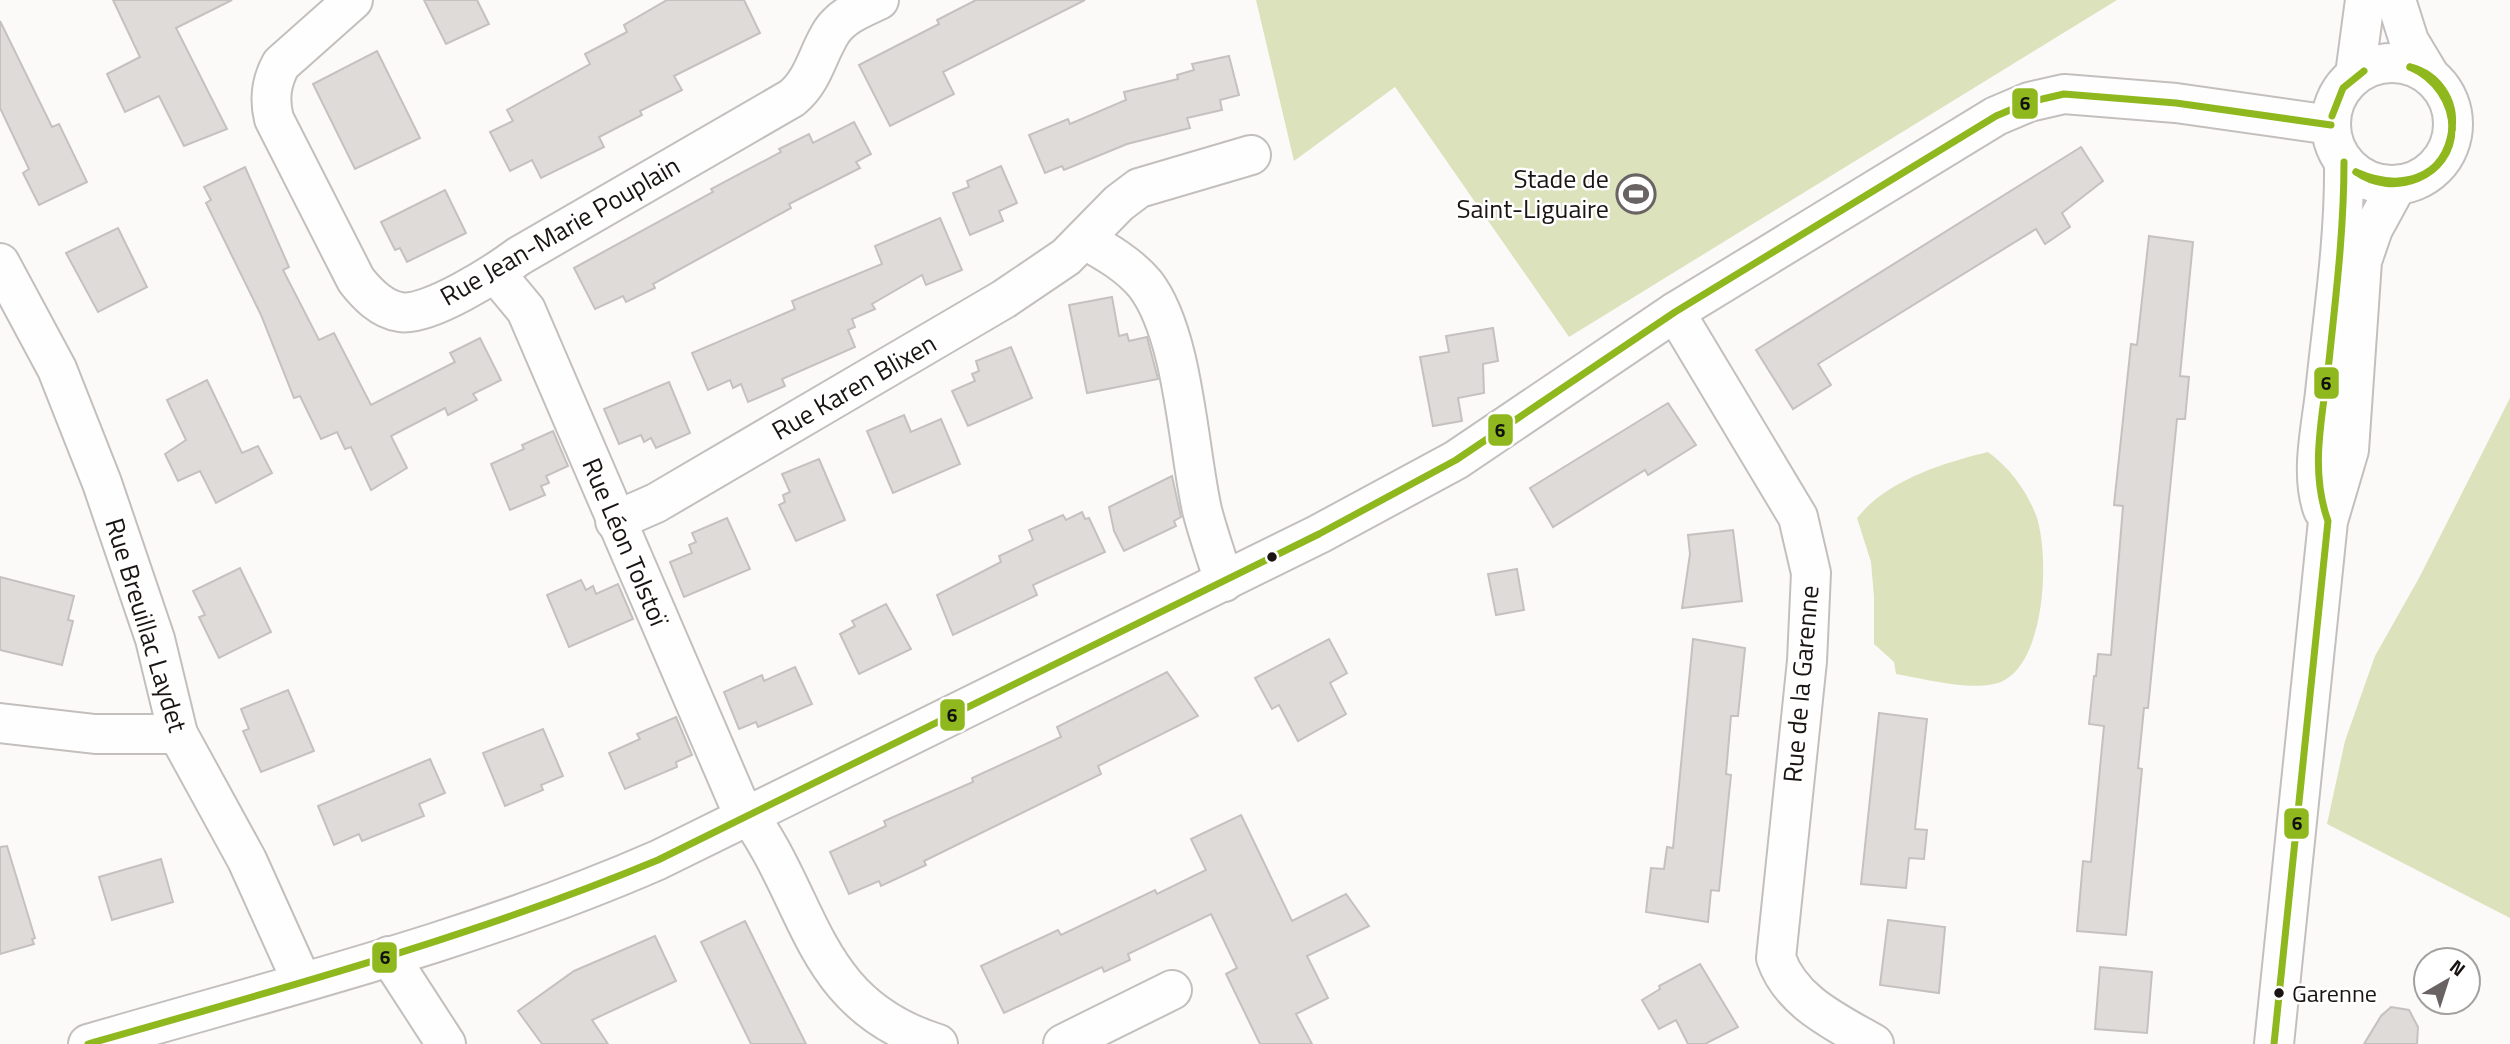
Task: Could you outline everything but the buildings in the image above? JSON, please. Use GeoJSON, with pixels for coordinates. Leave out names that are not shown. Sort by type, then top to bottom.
{"type":"FeatureCollection","features":[{"type":"Feature","properties":{"kind":"street","name":"Rue Jean-Marie Pouplain"},"geometry":{"type":"LineString","coordinates":[[353,0],[281,64],[275,75],[271,105],[274,119],[356,280],[372,298],[401,312],[429,306],[496,274],[519,256],[792,98],[811,75],[833,29],[848,15],[879,0]]}},
{"type":"Feature","properties":{"kind":"street"},"geometry":{"type":"LineString","coordinates":[[2356,75],[2365,0]]}},
{"type":"Feature","properties":{"kind":"street"},"geometry":{"type":"LineString","coordinates":[[2396,0],[2409,41],[2430,76],[2448,99],[2453,120],[2451,142],[2445,155],[2430,172],[2411,182],[2397,185],[2367,180],[2344,162],[2337,150],[2331,124],[2337,97],[2356,75],[2385,63],[2408,65],[2430,76]]}},
{"type":"Feature","properties":{"kind":"street"},"geometry":{"type":"LineString","coordinates":[[88,1044],[389,956],[610,881],[748,815],[1224,582],[1456,460],[1675,312],[1948,144],[2029,102],[2064,94],[2113,97],[2331,124]]}},
{"type":"Feature","properties":{"kind":"street","name":"Rue Karen Blixen"},"geometry":{"type":"LineString","coordinates":[[615,521],[656,503],[1004,299],[1066,257],[1086,240],[1119,204],[1139,188],[1251,155]]}},
{"type":"Feature","properties":{"kind":"street"},"geometry":{"type":"LineString","coordinates":[[2328,521],[2318,498],[2319,448],[2343,225],[2344,162]]}},
{"type":"Feature","properties":{"kind":"street"},"geometry":{"type":"LineString","coordinates":[[2274,1044],[2328,521],[2348,450],[2362,261],[2373,229],[2397,185]]}},
{"type":"Feature","properties":{"kind":"street"},"geometry":{"type":"LineString","coordinates":[[1086,240],[1113,255],[1145,285],[1161,313],[1173,351],[1203,512],[1224,582]]}},
{"type":"Feature","properties":{"kind":"street","name":"Rue Breuillac Laydet"},"geometry":{"type":"LineString","coordinates":[[0,263],[57,369],[102,483],[155,639],[178,734],[247,860],[302,982]]}},
{"type":"Feature","properties":{"kind":"street","name":"Rue Léon Tolstoï"},"geometry":{"type":"LineString","coordinates":[[496,274],[526,310],[737,800],[766,837],[824,958],[842,984],[881,1018],[938,1044]]}},
{"type":"Feature","properties":{"kind":"street","name":"Rue de la Garenne"},"geometry":{"type":"LineString","coordinates":[[1675,312],[1798,517],[1811,573],[1807,661],[1776,958],[1791,987],[1817,1010],[1874,1044]]}},
{"type":"Feature","properties":{"kind":"street"},"geometry":{"type":"LineString","coordinates":[[0,723],[95,734],[178,734]]}},
{"type":"Feature","properties":{"kind":"street"},"geometry":{"type":"LineString","coordinates":[[389,956],[446,1044]]}},
{"type":"Feature","properties":{"kind":"street"},"geometry":{"type":"LineString","coordinates":[[1063,1044],[1068,1038],[1172,990]]}},
{"type":"Feature","properties":{"kind":"green space","name":"Stade de Saint-Liguaire"},"geometry":{"type":"Polygon","coordinates":[[[1256,0],[2117,0],[1569,337],[1395,87],[1294,161],[1256,0]]]}},
{"type":"Feature","properties":{"kind":"green space"},"geometry":{"type":"Polygon","coordinates":[[[2510,398],[2510,918],[2327,824],[2345,741],[2375,656],[2419,578],[2510,398]]]}},
{"type":"Feature","properties":{"kind":"green space"},"geometry":{"type":"Polygon","coordinates":[[[1988,452],[2010,472],[2022,488],[2036,515],[2040,532],[2043,554],[2041,605],[2028,652],[2017,669],[2003,681],[1992,684],[1951,684],[1896,674],[1894,662],[1874,644],[1871,562],[1857,518],[1883,494],[1916,475],[1988,452]]]}},
{"type":"Feature","properties":{"kind":"transit line","name":"6"},"geometry":{"type":"LineString","coordinates":[[2410,67],[2429,76],[2443,90],[2451,108],[2452,129]]}},
{"type":"Feature","properties":{"kind":"transit line","name":"6"},"geometry":{"type":"LineString","coordinates":[[2410,67],[2427,78],[2440,92],[2449,109],[2452,129]]}},
{"type":"Feature","properties":{"kind":"transit line","name":"6"},"geometry":{"type":"LineString","coordinates":[[2332,116],[2343,88],[2364,71]]}},
{"type":"Feature","properties":{"kind":"transit line","name":"6"},"geometry":{"type":"LineString","coordinates":[[88,1044],[447,938],[518,914],[658,860],[1319,534],[1456,460],[1675,312],[1996,116],[2029,102],[2064,94],[2176,103],[2331,125]]}},
{"type":"Feature","properties":{"kind":"transit line","name":"6"},"geometry":{"type":"LineString","coordinates":[[2356,172],[2388,181],[2418,177],[2440,160],[2448,147],[2452,129]]}},
{"type":"Feature","properties":{"kind":"transit line","name":"6"},"geometry":{"type":"LineString","coordinates":[[2356,172],[2371,180],[2387,183],[2418,179],[2442,160],[2449,146],[2452,129]]}},
{"type":"Feature","properties":{"kind":"transit line","name":"6"},"geometry":{"type":"LineString","coordinates":[[2274,1044],[2328,521],[2322,501],[2318,461],[2339,262],[2344,162]]}},
{"type":"Feature","properties":{"kind":"place","name":"Stade de Saint-Liguaire"},"geometry":{"type":"Point","coordinates":[1636,194]}},
{"type":"Feature","properties":{"kind":"place","name":"Garenne"},"geometry":{"type":"Point","coordinates":[2279,993]}}]}
